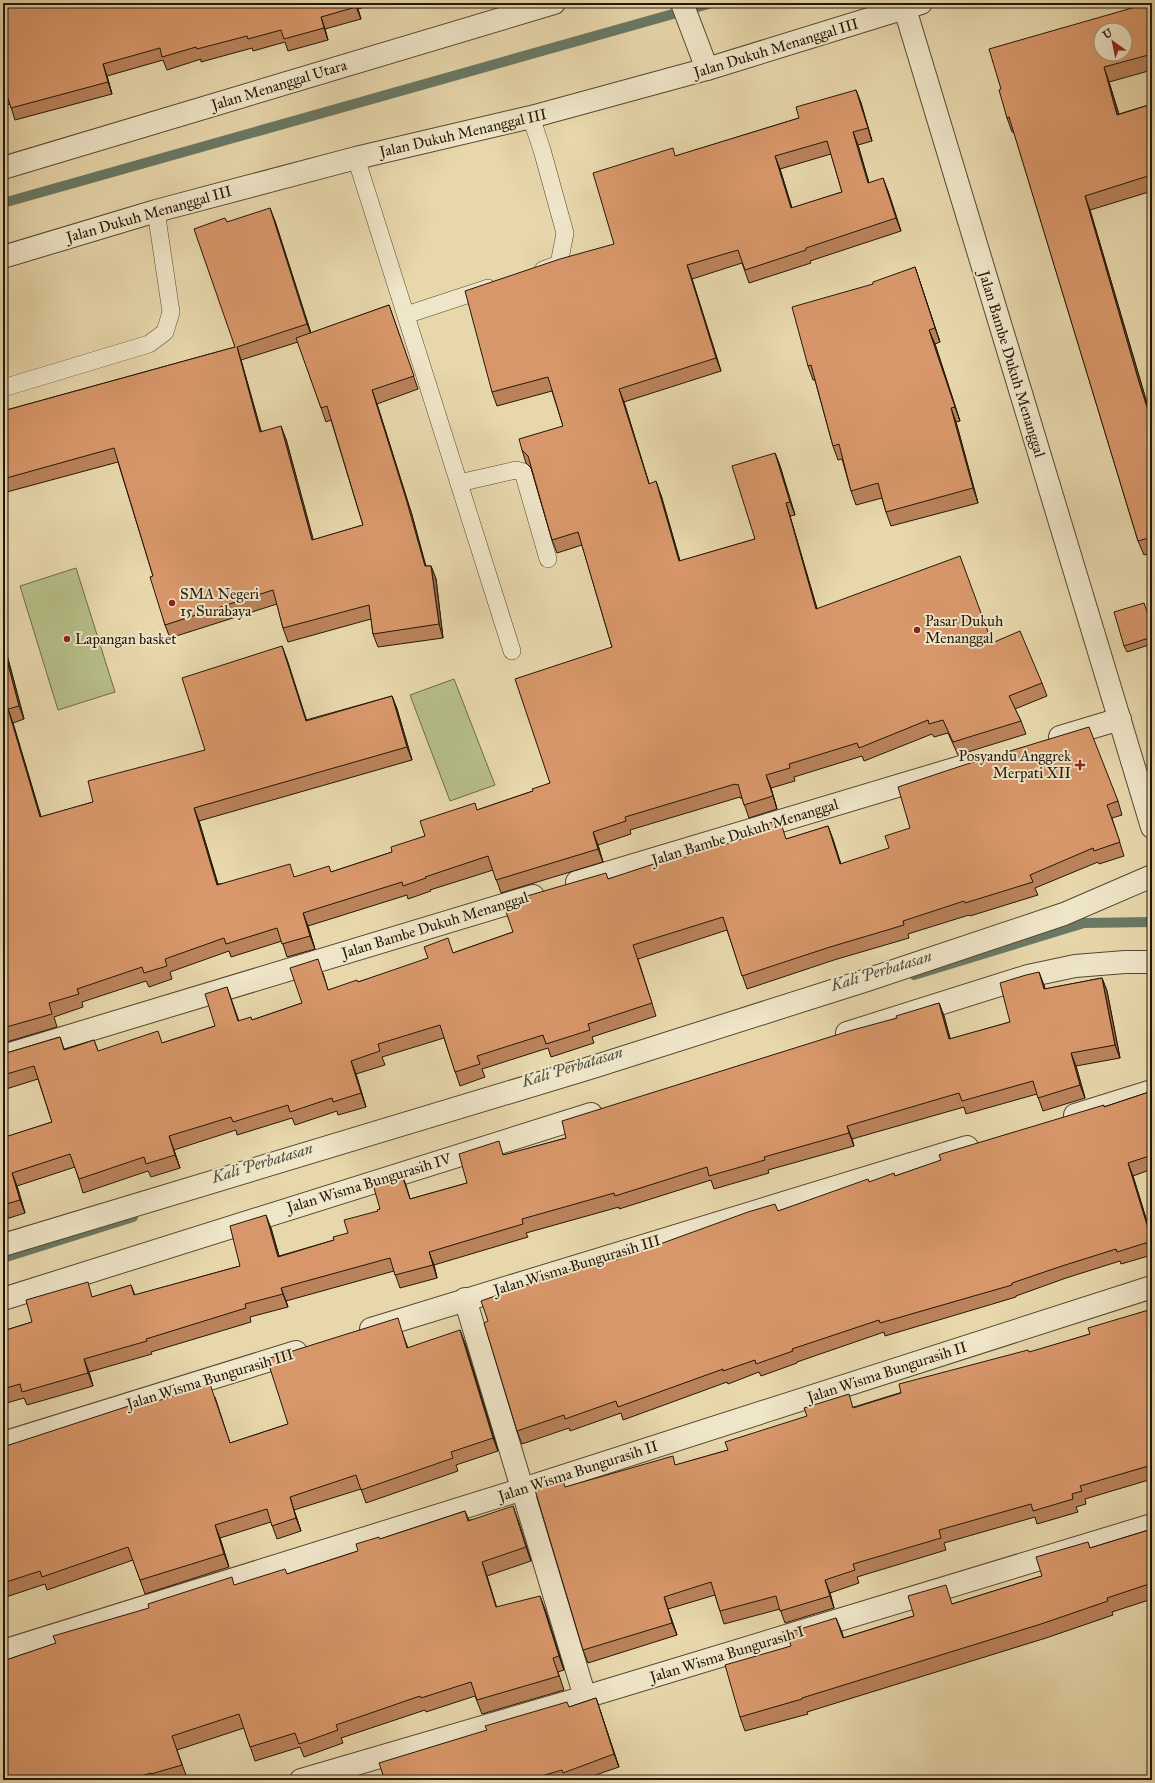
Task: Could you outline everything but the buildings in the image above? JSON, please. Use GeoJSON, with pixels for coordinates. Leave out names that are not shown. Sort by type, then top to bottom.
{"type":"FeatureCollection","features":[{"type":"Feature","properties":{"kind":"street","name":"Jalan Menanggal Utara"},"geometry":{"type":"LineString","coordinates":[[3,168],[554,3]]}},
{"type":"Feature","properties":{"kind":"street"},"geometry":{"type":"LineString","coordinates":[[682,3],[705,64]]}},
{"type":"Feature","properties":{"kind":"street","name":"Jalan Dukuh Menanggal III"},"geometry":{"type":"LineString","coordinates":[[3,257],[156,211],[356,158],[531,117],[705,64],[913,6]]}},
{"type":"Feature","properties":{"kind":"street","name":"Jalan Bambe Dukuh Menanggal"},"geometry":{"type":"LineString","coordinates":[[913,6],[1152,827]]}},
{"type":"Feature","properties":{"kind":"street"},"geometry":{"type":"LineString","coordinates":[[1044,742],[1120,719]]}},
{"type":"Feature","properties":{"kind":"street","name":"Jalan Bambe Dukuh Menanggal"},"geometry":{"type":"LineString","coordinates":[[3,1056],[982,760]]}},
{"type":"Feature","properties":{"kind":"street"},"geometry":{"type":"LineString","coordinates":[[3,1245],[593,1067],[860,982],[1064,914],[1152,876]]}},
{"type":"Feature","properties":{"kind":"street"},"geometry":{"type":"LineString","coordinates":[[830,1038],[1028,976],[1075,966],[1125,962],[1152,962]]}},
{"type":"Feature","properties":{"kind":"street"},"geometry":{"type":"LineString","coordinates":[[1059,1119],[1152,1091]]}},
{"type":"Feature","properties":{"kind":"street","name":"Jalan Wisma Bungurasih IV"},"geometry":{"type":"LineString","coordinates":[[3,1299],[610,1108]]}},
{"type":"Feature","properties":{"kind":"street","name":"Jalan Wisma Bungurasih III"},"geometry":{"type":"LineString","coordinates":[[351,1335],[983,1142]]}},
{"type":"Feature","properties":{"kind":"street","name":"Jalan Wisma Bungurasih II"},"geometry":{"type":"LineString","coordinates":[[3,1651],[523,1489],[1152,1287]]}},
{"type":"Feature","properties":{"kind":"street"},"geometry":{"type":"LineString","coordinates":[[465,1299],[585,1697]]}},
{"type":"Feature","properties":{"kind":"street","name":"Jalan Wisma Bungurasih III"},"geometry":{"type":"LineString","coordinates":[[3,1443],[313,1346]]}},
{"type":"Feature","properties":{"kind":"street","name":"Jalan Wisma Bungurasih I"},"geometry":{"type":"LineString","coordinates":[[301,1780],[585,1697],[1152,1525]]}},
{"type":"Feature","properties":{"kind":"lane"},"geometry":{"type":"LineString","coordinates":[[526,276],[559,264],[565,233],[542,150],[531,117]]}},
{"type":"Feature","properties":{"kind":"lane"},"geometry":{"type":"LineString","coordinates":[[356,158],[368,200],[406,315],[512,651]]}},
{"type":"Feature","properties":{"kind":"lane"},"geometry":{"type":"LineString","coordinates":[[3,388],[149,344],[165,332],[171,312],[156,211]]}},
{"type":"Feature","properties":{"kind":"lane"},"geometry":{"type":"LineString","coordinates":[[406,315],[505,283]]}},
{"type":"Feature","properties":{"kind":"lane"},"geometry":{"type":"LineString","coordinates":[[459,483],[516,470],[523,472],[548,559]]}},
{"type":"Feature","properties":{"kind":"green space","name":"Lapangan basket"},"geometry":{"type":"Polygon","coordinates":[[[76,568],[115,692],[58,710],[20,586],[76,568]]]}},
{"type":"Feature","properties":{"kind":"green space"},"geometry":{"type":"Polygon","coordinates":[[[454,679],[495,785],[450,801],[410,695],[454,679]]]}},
{"type":"Feature","properties":{"kind":"waterway"},"geometry":{"type":"LineString","coordinates":[[3,203],[712,3]]}},
{"type":"Feature","properties":{"kind":"waterway","name":"Kali Perbatasan"},"geometry":{"type":"LineString","coordinates":[[914,975],[1084,923],[1152,922]]}},
{"type":"Feature","properties":{"kind":"waterway","name":"Kali Perbatasan"},"geometry":{"type":"LineString","coordinates":[[3,1258],[133,1217]]}},
{"type":"Feature","properties":{"kind":"place","name":"SMA Negeri 15 Surabaya"},"geometry":{"type":"Point","coordinates":[172,603]}},
{"type":"Feature","properties":{"kind":"place","name":"Pasar Dukuh Menanggal"},"geometry":{"type":"Point","coordinates":[917,630]}},
{"type":"Feature","properties":{"kind":"place","name":"Lapangan basket"},"geometry":{"type":"Point","coordinates":[67,639]}},
{"type":"Feature","properties":{"kind":"place","name":"Posyandu Anggrek Merpati XII"},"geometry":{"type":"Point","coordinates":[1080,765]}}]}
